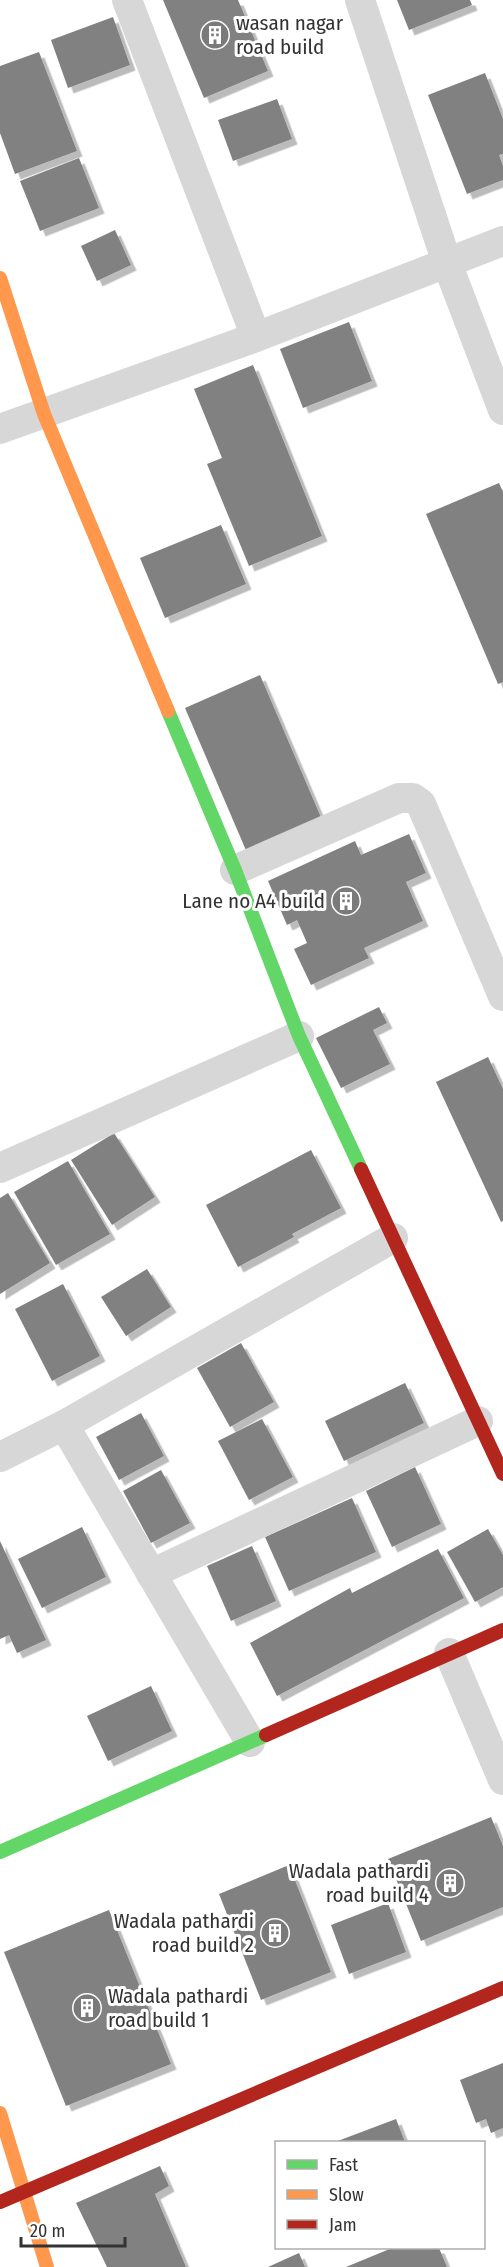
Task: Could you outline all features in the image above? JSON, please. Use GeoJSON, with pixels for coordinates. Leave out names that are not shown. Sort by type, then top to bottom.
{"type":"FeatureCollection","features":[{"type":"Feature","properties":{"kind":"street"},"geometry":{"type":"LineString","coordinates":[[127,0],[256,337]]}},
{"type":"Feature","properties":{"kind":"street"},"geometry":{"type":"LineString","coordinates":[[360,0],[447,263],[503,410]]}},
{"type":"Feature","properties":{"kind":"street"},"geometry":{"type":"LineString","coordinates":[[0,429],[256,337],[503,241]]}},
{"type":"Feature","properties":{"kind":"street"},"geometry":{"type":"LineString","coordinates":[[0,278],[45,414],[235,870],[299,1036],[503,1474]]}},
{"type":"Feature","properties":{"kind":"street"},"geometry":{"type":"LineString","coordinates":[[235,870],[399,798],[413,798],[421,804],[503,996]]}},
{"type":"Feature","properties":{"kind":"street"},"geometry":{"type":"LineString","coordinates":[[0,1168],[299,1036]]}},
{"type":"Feature","properties":{"kind":"street"},"geometry":{"type":"LineString","coordinates":[[0,1457],[64,1425],[393,1238]]}},
{"type":"Feature","properties":{"kind":"street"},"geometry":{"type":"LineString","coordinates":[[151,1574],[478,1421]]}},
{"type":"Feature","properties":{"kind":"street"},"geometry":{"type":"LineString","coordinates":[[64,1425],[250,1742]]}},
{"type":"Feature","properties":{"kind":"street"},"geometry":{"type":"LineString","coordinates":[[0,1852],[503,1630]]}},
{"type":"Feature","properties":{"kind":"street"},"geometry":{"type":"LineString","coordinates":[[449,1653],[503,1779]]}},
{"type":"Feature","properties":{"kind":"street"},"geometry":{"type":"LineString","coordinates":[[0,2202],[503,1988]]}},
{"type":"Feature","properties":{"kind":"street"},"geometry":{"type":"LineString","coordinates":[[0,2113],[47,2267]]}},
{"type":"Feature","properties":{"kind":"building","name":"wasan nagar road build"},"geometry":{"type":"Polygon","coordinates":[[[163,0],[238,0],[268,71],[204,98],[163,0]]]}},
{"type":"Feature","properties":{"kind":"building","name":"wasan nagar road build"},"geometry":{"type":"Polygon","coordinates":[[[397,0],[470,0],[472,5],[409,30],[397,0]]]}},
{"type":"Feature","properties":{"kind":"building"},"geometry":{"type":"Polygon","coordinates":[[[113,17],[130,65],[68,88],[51,40],[113,17]]]}},
{"type":"Feature","properties":{"kind":"building"},"geometry":{"type":"Polygon","coordinates":[[[39,52],[77,151],[15,174],[0,133],[0,66],[39,52]]]}},
{"type":"Feature","properties":{"kind":"building"},"geometry":{"type":"Polygon","coordinates":[[[485,73],[503,119],[503,154],[499,155],[503,166],[503,180],[467,194],[428,95],[485,73]]]}},
{"type":"Feature","properties":{"kind":"building","name":"wasan nagar road build"},"geometry":{"type":"Polygon","coordinates":[[[277,99],[292,139],[233,161],[218,120],[277,99]]]}},
{"type":"Feature","properties":{"kind":"building"},"geometry":{"type":"Polygon","coordinates":[[[79,158],[99,208],[40,231],[20,181],[79,158]]]}},
{"type":"Feature","properties":{"kind":"building"},"geometry":{"type":"Polygon","coordinates":[[[115,230],[131,265],[97,281],[81,246],[115,230]]]}},
{"type":"Feature","properties":{"kind":"building"},"geometry":{"type":"Polygon","coordinates":[[[349,322],[372,381],[303,408],[280,349],[349,322]]]}},
{"type":"Feature","properties":{"kind":"building"},"geometry":{"type":"Polygon","coordinates":[[[253,365],[322,536],[249,566],[207,464],[222,458],[194,389],[253,365]]]}},
{"type":"Feature","properties":{"kind":"building"},"geometry":{"type":"Polygon","coordinates":[[[499,483],[503,492],[503,682],[498,684],[426,514],[499,483]]]}},
{"type":"Feature","properties":{"kind":"building"},"geometry":{"type":"Polygon","coordinates":[[[221,525],[246,584],[165,618],[140,558],[221,525]]]}},
{"type":"Feature","properties":{"kind":"building","name":"Lane no A4 build"},"geometry":{"type":"Polygon","coordinates":[[[260,675],[323,822],[248,855],[185,708],[260,675]]]}},
{"type":"Feature","properties":{"kind":"building","name":"Lane no A4 build"},"geometry":{"type":"Polygon","coordinates":[[[409,834],[426,873],[406,882],[423,921],[364,948],[369,958],[311,985],[294,949],[307,943],[297,920],[287,925],[268,881],[355,841],[361,855],[409,834]]]}},
{"type":"Feature","properties":{"kind":"building"},"geometry":{"type":"Polygon","coordinates":[[[379,1007],[387,1023],[373,1030],[390,1064],[341,1088],[316,1038],[379,1007]]]}},
{"type":"Feature","properties":{"kind":"building"},"geometry":{"type":"Polygon","coordinates":[[[488,1057],[503,1089],[503,1221],[501,1222],[436,1082],[488,1057]]]}},
{"type":"Feature","properties":{"kind":"building"},"geometry":{"type":"Polygon","coordinates":[[[114,1133],[155,1197],[112,1225],[71,1160],[114,1133]]]}},
{"type":"Feature","properties":{"kind":"building"},"geometry":{"type":"Polygon","coordinates":[[[311,1150],[341,1208],[292,1234],[294,1237],[238,1267],[206,1205],[311,1150]]]}},
{"type":"Feature","properties":{"kind":"building"},"geometry":{"type":"Polygon","coordinates":[[[68,1161],[110,1234],[56,1265],[14,1192],[68,1161]]]}},
{"type":"Feature","properties":{"kind":"building"},"geometry":{"type":"Polygon","coordinates":[[[8,1193],[50,1263],[0,1294],[0,1198],[8,1193]]]}},
{"type":"Feature","properties":{"kind":"building"},"geometry":{"type":"Polygon","coordinates":[[[147,1269],[171,1307],[126,1336],[101,1297],[147,1269]]]}},
{"type":"Feature","properties":{"kind":"building"},"geometry":{"type":"Polygon","coordinates":[[[63,1284],[100,1356],[52,1381],[15,1309],[63,1284]]]}},
{"type":"Feature","properties":{"kind":"building"},"geometry":{"type":"Polygon","coordinates":[[[241,1343],[274,1402],[230,1427],[197,1368],[241,1343]]]}},
{"type":"Feature","properties":{"kind":"building"},"geometry":{"type":"Polygon","coordinates":[[[405,1383],[424,1423],[344,1461],[325,1421],[405,1383]]]}},
{"type":"Feature","properties":{"kind":"building"},"geometry":{"type":"Polygon","coordinates":[[[141,1413],[164,1456],[119,1480],[96,1437],[141,1413]]]}},
{"type":"Feature","properties":{"kind":"building"},"geometry":{"type":"Polygon","coordinates":[[[262,1419],[293,1477],[249,1500],[218,1441],[262,1419]]]}},
{"type":"Feature","properties":{"kind":"building"},"geometry":{"type":"Polygon","coordinates":[[[415,1467],[441,1524],[392,1547],[366,1491],[415,1467]]]}},
{"type":"Feature","properties":{"kind":"building"},"geometry":{"type":"Polygon","coordinates":[[[161,1470],[190,1523],[151,1543],[123,1491],[161,1470]]]}},
{"type":"Feature","properties":{"kind":"building"},"geometry":{"type":"Polygon","coordinates":[[[352,1498],[376,1552],[289,1591],[265,1537],[352,1498]]]}},
{"type":"Feature","properties":{"kind":"building"},"geometry":{"type":"Polygon","coordinates":[[[82,1527],[106,1577],[42,1608],[18,1559],[82,1527]]]}},
{"type":"Feature","properties":{"kind":"building"},"geometry":{"type":"Polygon","coordinates":[[[488,1529],[503,1555],[503,1587],[475,1602],[447,1552],[488,1529]]]}},
{"type":"Feature","properties":{"kind":"building"},"geometry":{"type":"Polygon","coordinates":[[[0,1541],[46,1640],[17,1653],[9,1635],[0,1639],[0,1541]]]}},
{"type":"Feature","properties":{"kind":"building"},"geometry":{"type":"Polygon","coordinates":[[[252,1546],[276,1601],[231,1621],[207,1566],[252,1546]]]}},
{"type":"Feature","properties":{"kind":"building"},"geometry":{"type":"Polygon","coordinates":[[[438,1549],[464,1598],[277,1696],[250,1643],[350,1588],[352,1593],[438,1549]]]}},
{"type":"Feature","properties":{"kind":"building"},"geometry":{"type":"Polygon","coordinates":[[[151,1686],[172,1731],[108,1761],[87,1716],[151,1686]]]}},
{"type":"Feature","properties":{"kind":"building","name":"Wadala pathardi road build 4"},"geometry":{"type":"Polygon","coordinates":[[[491,1817],[503,1846],[503,1907],[421,1941],[388,1859],[491,1817]]]}},
{"type":"Feature","properties":{"kind":"building","name":"Wadala pathardi road build 2"},"geometry":{"type":"Polygon","coordinates":[[[289,1865],[331,1972],[261,2000],[219,1894],[289,1865]]]}},
{"type":"Feature","properties":{"kind":"building"},"geometry":{"type":"Polygon","coordinates":[[[388,1903],[406,1952],[349,1974],[331,1925],[388,1903]]]}},
{"type":"Feature","properties":{"kind":"building","name":"Wadala pathardi road build 1"},"geometry":{"type":"Polygon","coordinates":[[[109,1910],[171,2064],[66,2106],[4,1952],[109,1910]]]}},
{"type":"Feature","properties":{"kind":"building"},"geometry":{"type":"Polygon","coordinates":[[[503,2063],[503,2128],[491,2133],[486,2119],[476,2123],[460,2080],[503,2063]]]}},
{"type":"Feature","properties":{"kind":"building"},"geometry":{"type":"Polygon","coordinates":[[[396,2119],[405,2141],[338,2141],[396,2119]]]}},
{"type":"Feature","properties":{"kind":"building"},"geometry":{"type":"Polygon","coordinates":[[[160,2166],[169,2186],[155,2194],[186,2267],[107,2267],[76,2203],[160,2166]]]}},
{"type":"Feature","properties":{"kind":"building"},"geometry":{"type":"Polygon","coordinates":[[[390,2249],[439,2249],[447,2267],[346,2267],[390,2249]]]}},
{"type":"Feature","properties":{"kind":"building"},"geometry":{"type":"Polygon","coordinates":[[[299,2253],[305,2267],[268,2267],[299,2253]]]}},
{"type":"Feature","properties":{"kind":"traffic: fast"},"geometry":{"type":"LineString","coordinates":[[168,711],[235,870],[299,1036],[361,1169]]}},
{"type":"Feature","properties":{"kind":"traffic: fast"},"geometry":{"type":"LineString","coordinates":[[0,1852],[266,1735]]}},
{"type":"Feature","properties":{"kind":"traffic: slow"},"geometry":{"type":"LineString","coordinates":[[0,278],[44,414],[168,711]]}},
{"type":"Feature","properties":{"kind":"traffic: slow"},"geometry":{"type":"LineString","coordinates":[[0,2113],[47,2267]]}},
{"type":"Feature","properties":{"kind":"traffic: jam"},"geometry":{"type":"LineString","coordinates":[[361,1169],[503,1474]]}},
{"type":"Feature","properties":{"kind":"traffic: jam"},"geometry":{"type":"LineString","coordinates":[[266,1735],[503,1630]]}},
{"type":"Feature","properties":{"kind":"traffic: jam"},"geometry":{"type":"LineString","coordinates":[[0,2202],[503,1988]]}},
{"type":"Feature","properties":{"kind":"place","name":"wasan nagar road build"},"geometry":{"type":"Point","coordinates":[215,35]}},
{"type":"Feature","properties":{"kind":"place","name":"Lane no A4 build"},"geometry":{"type":"Point","coordinates":[346,901]}},
{"type":"Feature","properties":{"kind":"place","name":"Wadala pathardi road build 4"},"geometry":{"type":"Point","coordinates":[450,1883]}},
{"type":"Feature","properties":{"kind":"place","name":"Wadala pathardi road build 2"},"geometry":{"type":"Point","coordinates":[275,1933]}},
{"type":"Feature","properties":{"kind":"place","name":"Wadala pathardi road build 1"},"geometry":{"type":"Point","coordinates":[87,2008]}}]}
